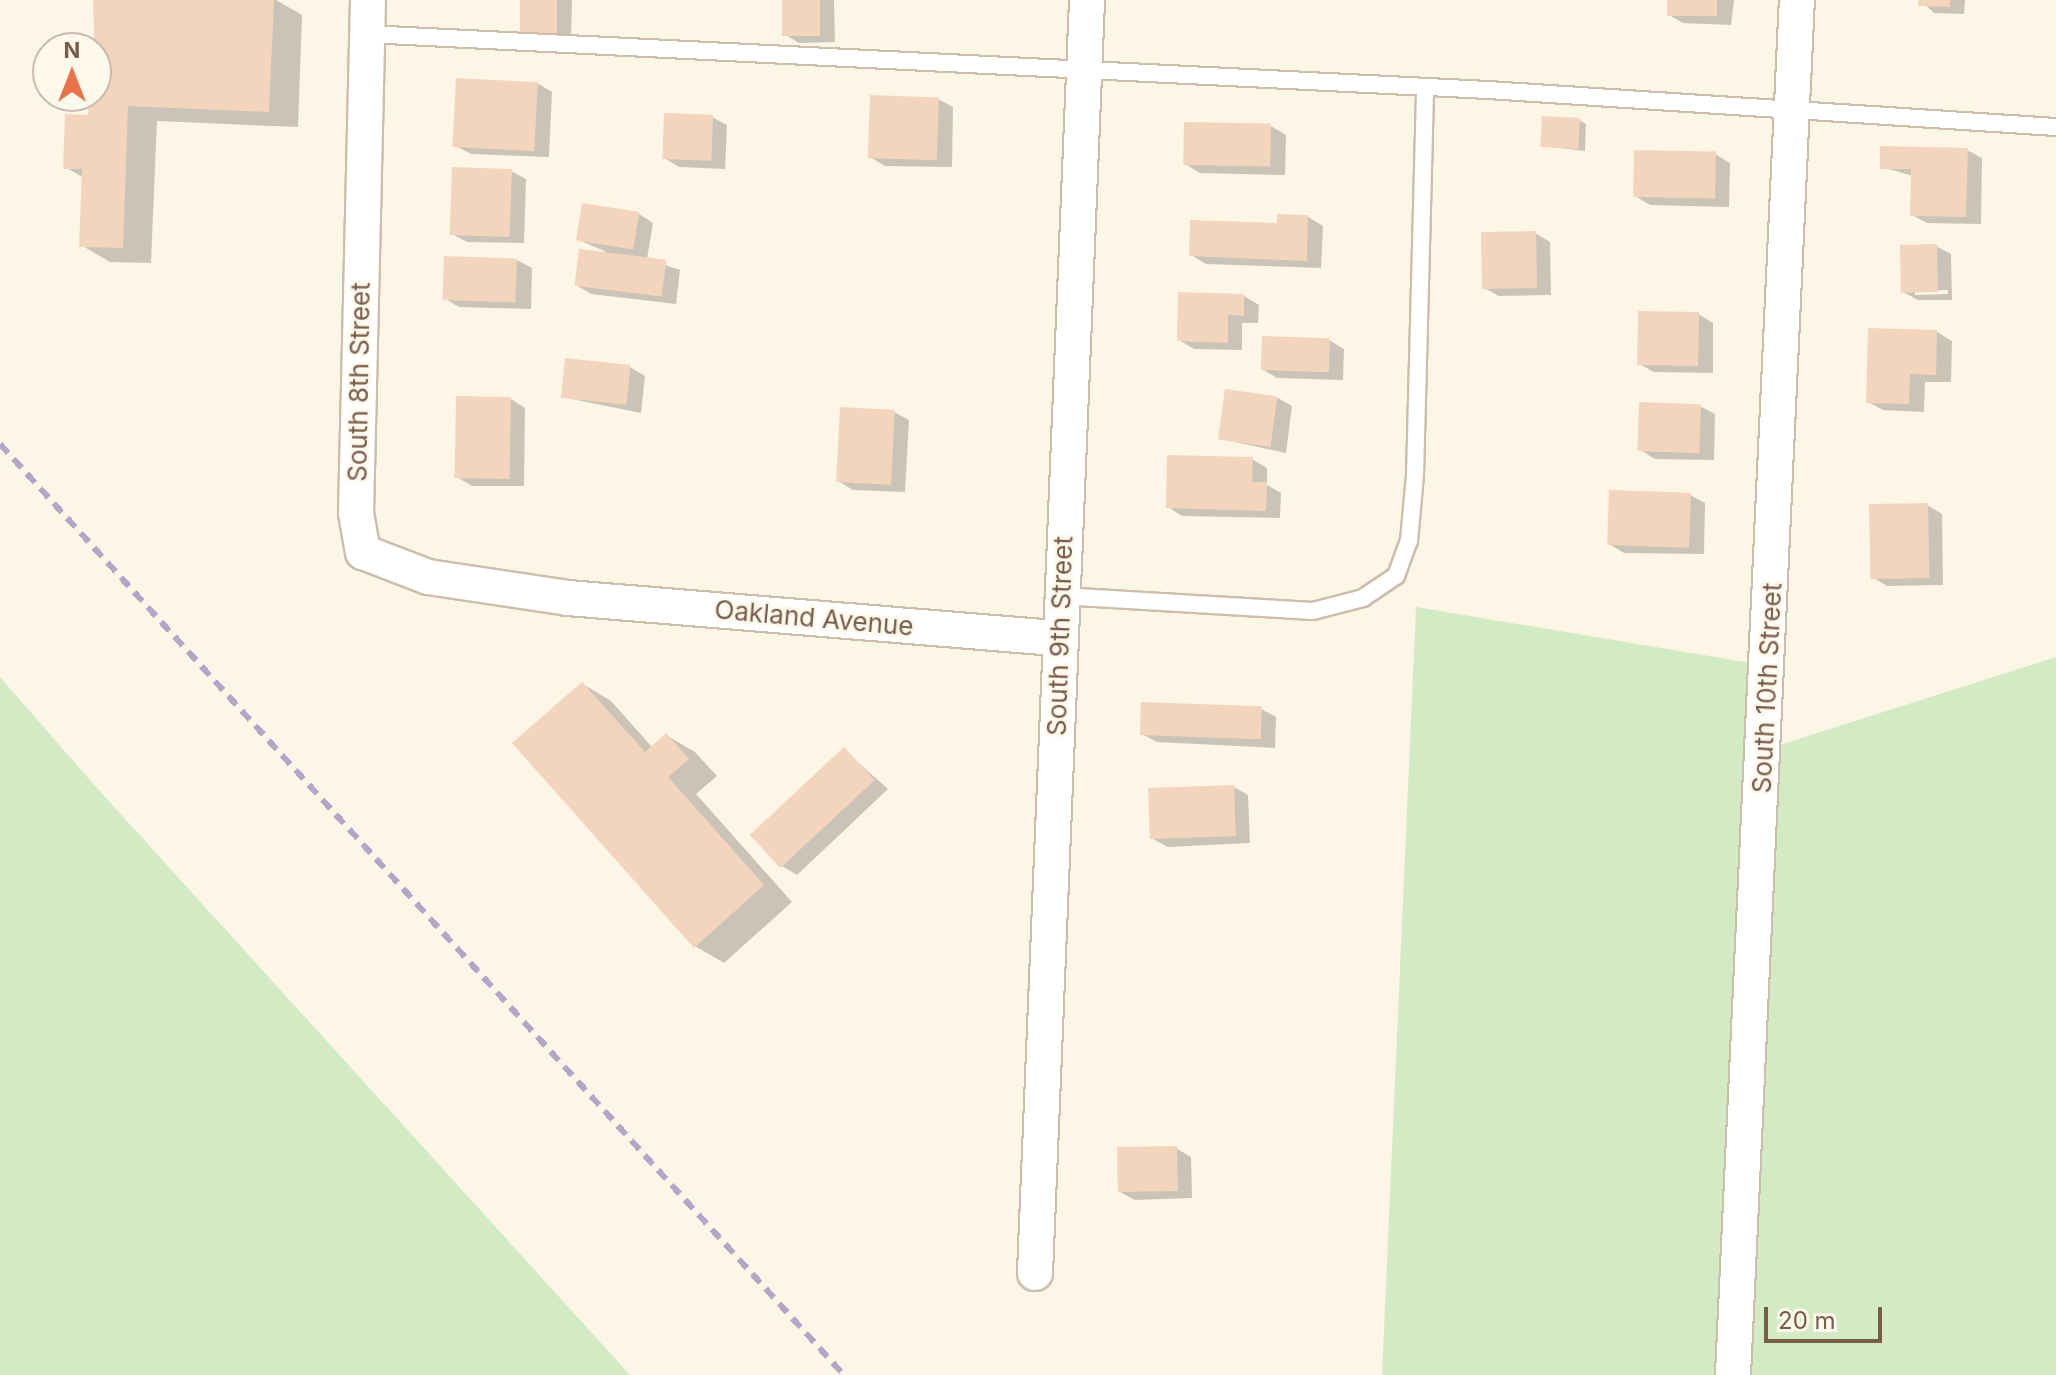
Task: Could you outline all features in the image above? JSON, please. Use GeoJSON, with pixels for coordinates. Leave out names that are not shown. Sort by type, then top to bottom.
{"type":"FeatureCollection","features":[{"type":"Feature","properties":{"kind":"street","name":"South 8th Street"},"geometry":{"type":"LineString","coordinates":[[368,0],[356,513],[363,552],[428,577],[568,598]]}},
{"type":"Feature","properties":{"kind":"street","name":"South 9th Street"},"geometry":{"type":"LineString","coordinates":[[1035,1273],[1087,0]]}},
{"type":"Feature","properties":{"kind":"street","name":"South 10th Street"},"geometry":{"type":"LineString","coordinates":[[1733,1375],[1797,0]]}},
{"type":"Feature","properties":{"kind":"street","name":"Oakland Avenue"},"geometry":{"type":"LineString","coordinates":[[568,598],[1059,638]]}},
{"type":"Feature","properties":{"kind":"lane"},"geometry":{"type":"LineString","coordinates":[[367,34],[1425,87],[2056,127]]}},
{"type":"Feature","properties":{"kind":"lane"},"geometry":{"type":"LineString","coordinates":[[1061,596],[1313,611],[1363,598],[1396,576],[1409,541],[1415,475],[1425,87]]}},
{"type":"Feature","properties":{"kind":"green space"},"geometry":{"type":"Polygon","coordinates":[[[1416,607],[1775,667],[1767,749],[2056,657],[2056,1375],[1382,1375],[1416,607]]]}},
{"type":"Feature","properties":{"kind":"green space"},"geometry":{"type":"Polygon","coordinates":[[[0,677],[96,787],[630,1375],[0,1375],[0,677]]]}},
{"type":"Feature","properties":{"kind":"building"},"geometry":{"type":"Polygon","coordinates":[[[93,0],[274,0],[269,112],[128,106],[123,248],[79,247],[82,169],[63,169],[65,114],[112,112],[112,32],[94,32],[93,0]]]}},
{"type":"Feature","properties":{"kind":"building"},"geometry":{"type":"Polygon","coordinates":[[[520,0],[557,0],[557,34],[520,34],[520,0]]]}},
{"type":"Feature","properties":{"kind":"building"},"geometry":{"type":"Polygon","coordinates":[[[782,0],[820,0],[820,36],[782,36],[782,0]]]}},
{"type":"Feature","properties":{"kind":"building"},"geometry":{"type":"Polygon","coordinates":[[[1667,0],[1717,0],[1717,16],[1667,16],[1667,0]]]}},
{"type":"Feature","properties":{"kind":"building"},"geometry":{"type":"Polygon","coordinates":[[[1918,0],[1950,0],[1950,7],[1918,6],[1918,0]]]}},
{"type":"Feature","properties":{"kind":"building"},"geometry":{"type":"Polygon","coordinates":[[[456,78],[538,82],[534,151],[452,147],[456,78]]]}},
{"type":"Feature","properties":{"kind":"building"},"geometry":{"type":"Polygon","coordinates":[[[870,95],[939,97],[937,160],[868,158],[870,95]]]}},
{"type":"Feature","properties":{"kind":"building"},"geometry":{"type":"Polygon","coordinates":[[[664,113],[713,115],[711,161],[662,159],[664,113]]]}},
{"type":"Feature","properties":{"kind":"building"},"geometry":{"type":"Polygon","coordinates":[[[1542,116],[1580,118],[1578,149],[1540,147],[1542,116]]]}},
{"type":"Feature","properties":{"kind":"building"},"geometry":{"type":"Polygon","coordinates":[[[1184,122],[1271,124],[1270,167],[1183,165],[1184,122]]]}},
{"type":"Feature","properties":{"kind":"building"},"geometry":{"type":"Polygon","coordinates":[[[1880,146],[1968,148],[1966,217],[1910,216],[1911,169],[1880,169],[1880,146]]]}},
{"type":"Feature","properties":{"kind":"building"},"geometry":{"type":"Polygon","coordinates":[[[1634,150],[1716,151],[1715,198],[1633,197],[1634,150]]]}},
{"type":"Feature","properties":{"kind":"building"},"geometry":{"type":"Polygon","coordinates":[[[452,167],[512,169],[510,237],[450,235],[452,167]]]}},
{"type":"Feature","properties":{"kind":"building"},"geometry":{"type":"Polygon","coordinates":[[[582,203],[639,212],[633,250],[576,241],[582,203]]]}},
{"type":"Feature","properties":{"kind":"building"},"geometry":{"type":"Polygon","coordinates":[[[1277,214],[1308,215],[1307,261],[1189,256],[1190,220],[1277,223],[1277,214]]]}},
{"type":"Feature","properties":{"kind":"building"},"geometry":{"type":"Polygon","coordinates":[[[1536,231],[1537,288],[1482,289],[1481,232],[1536,231]]]}},
{"type":"Feature","properties":{"kind":"building"},"geometry":{"type":"Polygon","coordinates":[[[1937,244],[1938,292],[1901,293],[1900,245],[1937,244]]]}},
{"type":"Feature","properties":{"kind":"building"},"geometry":{"type":"Polygon","coordinates":[[[579,249],[666,260],[662,296],[574,286],[579,249]]]}},
{"type":"Feature","properties":{"kind":"building"},"geometry":{"type":"Polygon","coordinates":[[[444,256],[517,259],[515,303],[442,300],[444,256]]]}},
{"type":"Feature","properties":{"kind":"building"},"geometry":{"type":"Polygon","coordinates":[[[1178,292],[1244,294],[1244,316],[1228,315],[1228,343],[1177,341],[1178,292]]]}},
{"type":"Feature","properties":{"kind":"building"},"geometry":{"type":"Polygon","coordinates":[[[1638,311],[1699,312],[1698,366],[1637,365],[1638,311]]]}},
{"type":"Feature","properties":{"kind":"building"},"geometry":{"type":"Polygon","coordinates":[[[1868,328],[1937,330],[1936,375],[1910,374],[1909,404],[1866,403],[1868,328]]]}},
{"type":"Feature","properties":{"kind":"building"},"geometry":{"type":"Polygon","coordinates":[[[1262,336],[1330,338],[1329,372],[1261,370],[1262,336]]]}},
{"type":"Feature","properties":{"kind":"building"},"geometry":{"type":"Polygon","coordinates":[[[565,358],[631,365],[626,405],[561,398],[565,358]]]}},
{"type":"Feature","properties":{"kind":"building"},"geometry":{"type":"Polygon","coordinates":[[[1225,389],[1277,396],[1270,447],[1218,440],[1225,389]]]}},
{"type":"Feature","properties":{"kind":"building"},"geometry":{"type":"Polygon","coordinates":[[[456,396],[511,397],[510,479],[455,478],[456,396]]]}},
{"type":"Feature","properties":{"kind":"building"},"geometry":{"type":"Polygon","coordinates":[[[1639,402],[1701,404],[1699,453],[1637,451],[1639,402]]]}},
{"type":"Feature","properties":{"kind":"building"},"geometry":{"type":"Polygon","coordinates":[[[840,407],[895,410],[891,485],[836,482],[840,407]]]}},
{"type":"Feature","properties":{"kind":"building"},"geometry":{"type":"Polygon","coordinates":[[[1167,455],[1253,457],[1252,482],[1267,482],[1266,511],[1166,508],[1167,455]]]}},
{"type":"Feature","properties":{"kind":"building"},"geometry":{"type":"Polygon","coordinates":[[[1609,490],[1691,493],[1689,548],[1607,545],[1609,490]]]}},
{"type":"Feature","properties":{"kind":"building"},"geometry":{"type":"Polygon","coordinates":[[[1928,503],[1929,578],[1870,579],[1869,504],[1928,503]]]}},
{"type":"Feature","properties":{"kind":"building"},"geometry":{"type":"Polygon","coordinates":[[[582,682],[645,752],[666,733],[689,759],[668,777],[764,885],[694,948],[512,743],[582,682]]]}},
{"type":"Feature","properties":{"kind":"building"},"geometry":{"type":"Polygon","coordinates":[[[1141,702],[1262,706],[1261,739],[1140,735],[1141,702]]]}},
{"type":"Feature","properties":{"kind":"building"},"geometry":{"type":"Polygon","coordinates":[[[844,747],[875,780],[780,868],[750,835],[844,747]]]}},
{"type":"Feature","properties":{"kind":"building"},"geometry":{"type":"Polygon","coordinates":[[[1234,785],[1236,836],[1150,839],[1148,788],[1234,785]]]}},
{"type":"Feature","properties":{"kind":"building"},"geometry":{"type":"Polygon","coordinates":[[[1177,1146],[1178,1191],[1118,1192],[1117,1147],[1177,1146]]]}},
{"type":"Feature","properties":{"kind":"railway"},"geometry":{"type":"LineString","coordinates":[[0,444],[844,1375]]}}]}
